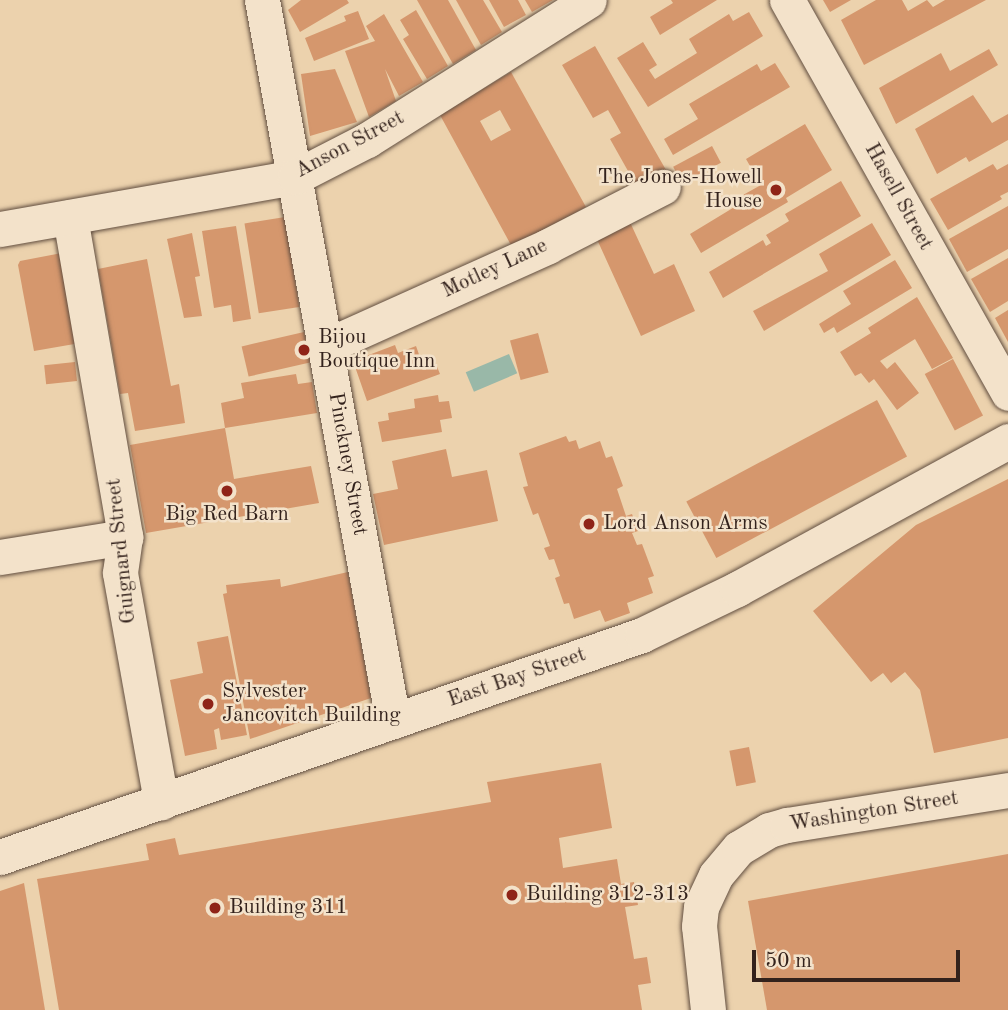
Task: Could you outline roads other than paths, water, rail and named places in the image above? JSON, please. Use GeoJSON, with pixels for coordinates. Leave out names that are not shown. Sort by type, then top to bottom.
{"type":"FeatureCollection","features":[{"type":"Feature","properties":{"kind":"street","name":"Pinckney Street"},"geometry":{"type":"LineString","coordinates":[[262,0],[393,721]]}},
{"type":"Feature","properties":{"kind":"street","name":"Anson Street"},"geometry":{"type":"LineString","coordinates":[[0,229],[295,177],[367,140],[589,0]]}},
{"type":"Feature","properties":{"kind":"street","name":"Hasell Street"},"geometry":{"type":"LineString","coordinates":[[787,0],[1008,393]]}},
{"type":"Feature","properties":{"kind":"street","name":"Motley Lane"},"geometry":{"type":"LineString","coordinates":[[326,346],[548,246],[663,187]]}},
{"type":"Feature","properties":{"kind":"street","name":"Guignard Street"},"geometry":{"type":"LineString","coordinates":[[70,217],[125,537],[120,573],[161,802]]}},
{"type":"Feature","properties":{"kind":"street","name":"East Bay Street"},"geometry":{"type":"LineString","coordinates":[[0,857],[642,635],[737,589],[1008,440]]}},
{"type":"Feature","properties":{"kind":"street"},"geometry":{"type":"LineString","coordinates":[[0,557],[125,537]]}},
{"type":"Feature","properties":{"kind":"street","name":"Washington Street"},"geometry":{"type":"LineString","coordinates":[[708,1010],[699,926],[701,907],[716,875],[739,848],[769,830],[787,825],[1008,790]]}},
{"type":"Feature","properties":{"kind":"place","name":"The Jones-Howell House"},"geometry":{"type":"Point","coordinates":[776,190]}},
{"type":"Feature","properties":{"kind":"place","name":"Bijou Boutique Inn"},"geometry":{"type":"Point","coordinates":[304,350]}},
{"type":"Feature","properties":{"kind":"place","name":"Big Red Barn"},"geometry":{"type":"Point","coordinates":[227,491]}},
{"type":"Feature","properties":{"kind":"place","name":"Lord Anson Arms"},"geometry":{"type":"Point","coordinates":[589,524]}},
{"type":"Feature","properties":{"kind":"place","name":"Sylvester Jancovitch Building"},"geometry":{"type":"Point","coordinates":[208,704]}},
{"type":"Feature","properties":{"kind":"place","name":"Building 312-313"},"geometry":{"type":"Point","coordinates":[512,895]}},
{"type":"Feature","properties":{"kind":"place","name":"Building 311"},"geometry":{"type":"Point","coordinates":[215,908]}}]}
